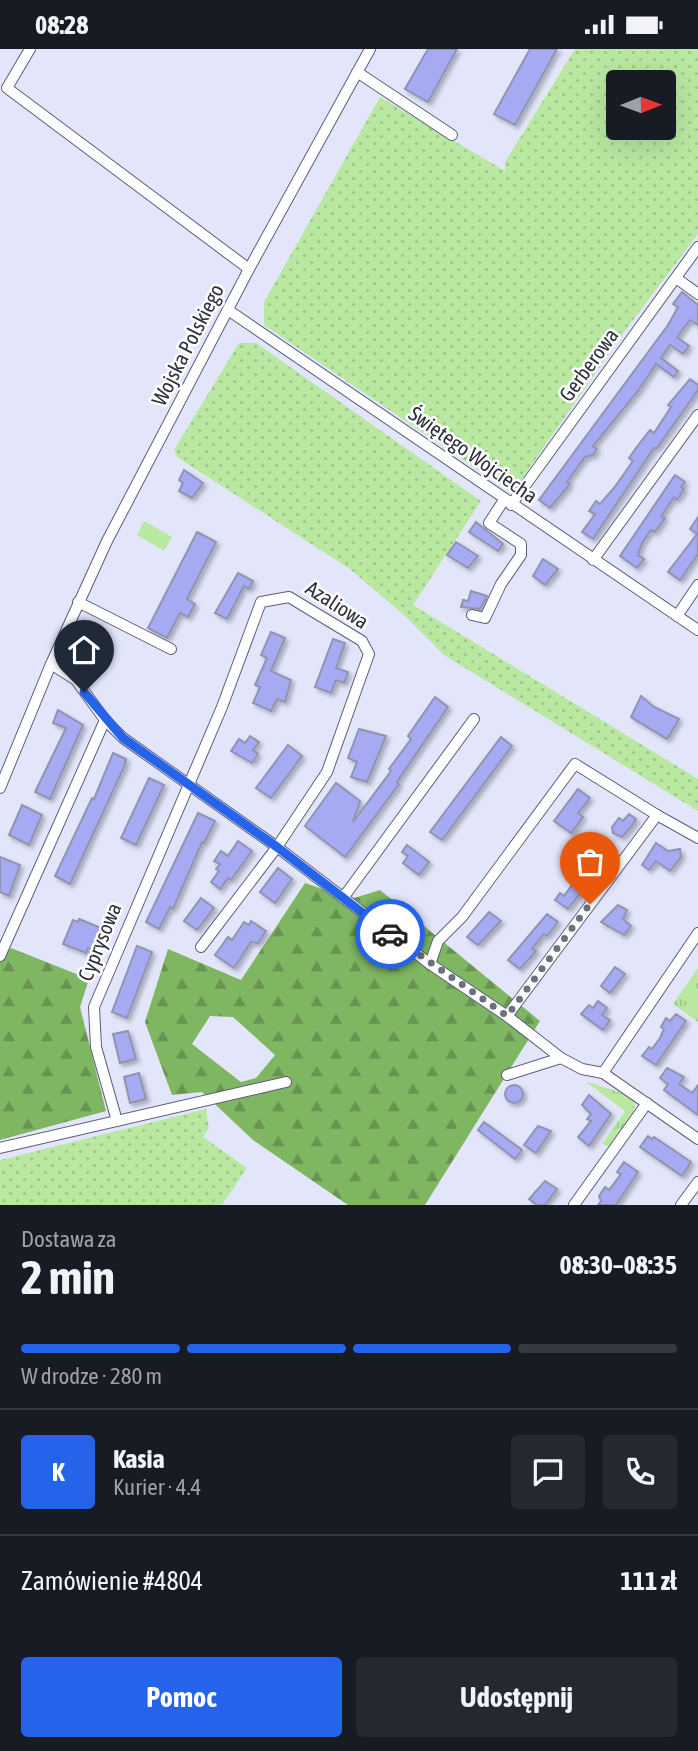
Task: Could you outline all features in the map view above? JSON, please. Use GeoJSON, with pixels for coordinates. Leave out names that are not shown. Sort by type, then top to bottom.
{"type":"FeatureCollection","features":[{"type":"Feature","properties":{"kind":"street"},"geometry":{"type":"LineString","coordinates":[[30,49],[4,92],[249,269]]}},
{"type":"Feature","properties":{"kind":"street","name":"Wojska Polskiego"},"geometry":{"type":"LineString","coordinates":[[0,788],[51,664],[107,541],[249,269],[370,49]]}},
{"type":"Feature","properties":{"kind":"street"},"geometry":{"type":"LineString","coordinates":[[357,72],[452,135]]}},
{"type":"Feature","properties":{"kind":"street","name":"Gerberowa"},"geometry":{"type":"LineString","coordinates":[[472,615],[485,618],[500,584],[521,555],[521,544],[489,523],[508,503],[698,247]]}},
{"type":"Feature","properties":{"kind":"street"},"geometry":{"type":"LineString","coordinates":[[676,278],[698,294]]}},
{"type":"Feature","properties":{"kind":"street","name":"Świętego Wojciecha"},"geometry":{"type":"LineString","coordinates":[[228,310],[698,630]]}},
{"type":"Feature","properties":{"kind":"street"},"geometry":{"type":"LineString","coordinates":[[593,560],[698,415]]}},
{"type":"Feature","properties":{"kind":"street"},"geometry":{"type":"LineString","coordinates":[[677,616],[698,585]]}},
{"type":"Feature","properties":{"kind":"street","name":"Azaliowa"},"geometry":{"type":"LineString","coordinates":[[188,784],[222,707],[261,602],[289,597],[362,641],[369,654],[327,772],[277,847]]}},
{"type":"Feature","properties":{"kind":"street"},"geometry":{"type":"LineString","coordinates":[[78,602],[171,649]]}},
{"type":"Feature","properties":{"kind":"street"},"geometry":{"type":"LineString","coordinates":[[51,664],[76,680],[105,720],[123,738],[277,847],[430,964],[507,1016],[561,1058],[582,1069],[603,1073],[698,1139]]}},
{"type":"Feature","properties":{"kind":"street"},"geometry":{"type":"LineString","coordinates":[[343,898],[474,719]]}},
{"type":"Feature","properties":{"kind":"street"},"geometry":{"type":"LineString","coordinates":[[0,955],[105,720]]}},
{"type":"Feature","properties":{"kind":"street"},"geometry":{"type":"LineString","coordinates":[[430,964],[438,941],[462,917],[575,764],[698,838]]}},
{"type":"Feature","properties":{"kind":"street","name":"Cyprysowa"},"geometry":{"type":"LineString","coordinates":[[117,1121],[96,1048],[94,1007],[188,784]]}},
{"type":"Feature","properties":{"kind":"street"},"geometry":{"type":"LineString","coordinates":[[507,1016],[657,815]]}},
{"type":"Feature","properties":{"kind":"street"},"geometry":{"type":"LineString","coordinates":[[201,947],[277,847]]}},
{"type":"Feature","properties":{"kind":"street"},"geometry":{"type":"LineString","coordinates":[[603,1073],[698,933]]}},
{"type":"Feature","properties":{"kind":"street"},"geometry":{"type":"LineString","coordinates":[[507,1075],[561,1058]]}},
{"type":"Feature","properties":{"kind":"street"},"geometry":{"type":"LineString","coordinates":[[0,1148],[286,1082]]}},
{"type":"Feature","properties":{"kind":"street"},"geometry":{"type":"LineString","coordinates":[[574,1205],[647,1103]]}},
{"type":"Feature","properties":{"kind":"street"},"geometry":{"type":"LineString","coordinates":[[681,1205],[698,1182]]}},
{"type":"Feature","properties":{"kind":"green space"},"geometry":{"type":"Polygon","coordinates":[[[575,49],[698,49],[698,234],[624,332],[512,493],[264,325],[264,302],[380,97],[505,171],[505,162],[575,49]]]}},
{"type":"Feature","properties":{"kind":"green space"},"geometry":{"type":"Polygon","coordinates":[[[239,343],[256,343],[481,501],[413,605],[698,779],[698,811],[444,655],[405,616],[350,569],[177,457],[174,450],[239,343]]]}},
{"type":"Feature","properties":{"kind":"green space"},"geometry":{"type":"Polygon","coordinates":[[[144,521],[172,537],[164,551],[137,535],[144,521]]]}},
{"type":"Feature","properties":{"kind":"green space"},"geometry":{"type":"Polygon","coordinates":[[[305,883],[351,899],[380,890],[540,1021],[425,1205],[348,1205],[253,1140],[202,1092],[172,1095],[145,1022],[168,949],[241,980],[305,883]],[[210,1016],[192,1044],[241,1082],[256,1078],[275,1055],[233,1017],[210,1016]]]}},
{"type":"Feature","properties":{"kind":"green space"},"geometry":{"type":"Polygon","coordinates":[[[11,948],[89,979],[80,1007],[106,1111],[0,1140],[0,960],[11,948]]]}},
{"type":"Feature","properties":{"kind":"green space"},"geometry":{"type":"Polygon","coordinates":[[[698,968],[698,1022],[673,1004],[698,968]]]}},
{"type":"Feature","properties":{"kind":"green space"},"geometry":{"type":"Polygon","coordinates":[[[585,1081],[631,1096],[635,1101],[633,1116],[610,1147],[602,1144],[625,1111],[585,1081]]]}},
{"type":"Feature","properties":{"kind":"green space"},"geometry":{"type":"Polygon","coordinates":[[[206,1109],[209,1128],[203,1137],[247,1168],[222,1205],[0,1205],[0,1160],[206,1109]]]}},
{"type":"Feature","properties":{"kind":"building"},"geometry":{"type":"Polygon","coordinates":[[[428,49],[457,49],[428,102],[405,89],[428,49]]]}},
{"type":"Feature","properties":{"kind":"building"},"geometry":{"type":"Polygon","coordinates":[[[530,49],[557,49],[515,125],[494,114],[530,49]]]}},
{"type":"Feature","properties":{"kind":"building"},"geometry":{"type":"Polygon","coordinates":[[[682,292],[698,305],[698,325],[690,320],[677,337],[689,346],[683,354],[670,345],[661,358],[678,371],[674,377],[656,364],[638,391],[593,446],[597,449],[593,455],[585,457],[567,482],[570,484],[550,508],[539,500],[668,325],[678,307],[673,304],[682,292]]]}},
{"type":"Feature","properties":{"kind":"building"},"geometry":{"type":"Polygon","coordinates":[[[690,379],[698,385],[698,390],[657,448],[654,448],[593,539],[582,532],[595,514],[589,511],[596,501],[600,504],[614,488],[633,461],[629,458],[650,430],[654,433],[671,407],[668,405],[690,379]]]}},
{"type":"Feature","properties":{"kind":"building"},"geometry":{"type":"Polygon","coordinates":[[[184,470],[203,483],[192,498],[179,491],[183,483],[179,480],[184,470]]]}},
{"type":"Feature","properties":{"kind":"building"},"geometry":{"type":"Polygon","coordinates":[[[675,475],[685,482],[681,487],[684,489],[677,500],[674,497],[661,516],[665,518],[655,532],[651,530],[642,543],[638,555],[644,559],[637,568],[620,556],[675,475]]]}},
{"type":"Feature","properties":{"kind":"building"},"geometry":{"type":"Polygon","coordinates":[[[698,517],[698,554],[680,580],[668,572],[697,534],[690,529],[698,517]]]}},
{"type":"Feature","properties":{"kind":"building"},"geometry":{"type":"Polygon","coordinates":[[[476,522],[503,544],[498,551],[469,532],[476,522]]]}},
{"type":"Feature","properties":{"kind":"building"},"geometry":{"type":"Polygon","coordinates":[[[197,532],[216,542],[187,599],[195,604],[188,617],[180,613],[167,638],[148,628],[197,532]]]}},
{"type":"Feature","properties":{"kind":"building"},"geometry":{"type":"Polygon","coordinates":[[[456,542],[478,556],[468,568],[447,555],[456,542]]]}},
{"type":"Feature","properties":{"kind":"building"},"geometry":{"type":"Polygon","coordinates":[[[543,559],[558,569],[545,585],[533,576],[543,559]]]}},
{"type":"Feature","properties":{"kind":"building"},"geometry":{"type":"Polygon","coordinates":[[[238,573],[253,581],[249,589],[244,586],[227,619],[215,613],[238,573]]]}},
{"type":"Feature","properties":{"kind":"building"},"geometry":{"type":"Polygon","coordinates":[[[471,591],[487,596],[480,609],[461,607],[463,600],[468,601],[471,591]]]}},
{"type":"Feature","properties":{"kind":"building"},"geometry":{"type":"Polygon","coordinates":[[[271,632],[285,638],[271,671],[291,680],[285,702],[277,699],[271,711],[253,703],[260,687],[255,685],[267,658],[261,655],[271,632]]]}},
{"type":"Feature","properties":{"kind":"building"},"geometry":{"type":"Polygon","coordinates":[[[333,639],[345,643],[336,668],[348,672],[344,683],[336,680],[331,693],[315,687],[333,639]]]}},
{"type":"Feature","properties":{"kind":"building"},"geometry":{"type":"Polygon","coordinates":[[[641,696],[654,707],[679,719],[667,739],[631,717],[641,696]]]}},
{"type":"Feature","properties":{"kind":"building"},"geometry":{"type":"Polygon","coordinates":[[[435,697],[448,707],[397,782],[399,784],[345,857],[305,826],[336,783],[360,801],[353,822],[391,771],[389,769],[411,739],[408,736],[435,697]]]}},
{"type":"Feature","properties":{"kind":"building"},"geometry":{"type":"Polygon","coordinates":[[[58,710],[83,725],[50,799],[35,792],[66,728],[53,723],[58,710]]]}},
{"type":"Feature","properties":{"kind":"building"},"geometry":{"type":"Polygon","coordinates":[[[359,729],[386,736],[367,782],[351,777],[357,762],[348,758],[359,729]]]}},
{"type":"Feature","properties":{"kind":"building"},"geometry":{"type":"Polygon","coordinates":[[[250,736],[259,742],[253,750],[258,754],[252,763],[231,751],[239,739],[245,743],[250,736]]]}},
{"type":"Feature","properties":{"kind":"building"},"geometry":{"type":"Polygon","coordinates":[[[501,737],[512,746],[442,840],[430,832],[501,737]]]}},
{"type":"Feature","properties":{"kind":"building"},"geometry":{"type":"Polygon","coordinates":[[[288,745],[302,756],[271,798],[256,788],[288,745]]]}},
{"type":"Feature","properties":{"kind":"building"},"geometry":{"type":"Polygon","coordinates":[[[113,753],[126,759],[124,767],[70,884],[55,876],[92,798],[94,799],[113,753]]]}},
{"type":"Feature","properties":{"kind":"building"},"geometry":{"type":"Polygon","coordinates":[[[149,778],[164,785],[136,845],[121,838],[149,778]]]}},
{"type":"Feature","properties":{"kind":"building"},"geometry":{"type":"Polygon","coordinates":[[[578,789],[590,798],[578,813],[583,817],[571,833],[554,821],[578,789]]]}},
{"type":"Feature","properties":{"kind":"building"},"geometry":{"type":"Polygon","coordinates":[[[22,805],[42,815],[29,845],[9,835],[22,805]]]}},
{"type":"Feature","properties":{"kind":"building"},"geometry":{"type":"Polygon","coordinates":[[[198,813],[215,821],[204,843],[202,842],[173,909],[170,907],[159,929],[146,922],[198,813]]]}},
{"type":"Feature","properties":{"kind":"building"},"geometry":{"type":"Polygon","coordinates":[[[629,814],[636,819],[631,827],[622,837],[613,833],[612,827],[619,818],[623,821],[629,814]]]}},
{"type":"Feature","properties":{"kind":"building"},"geometry":{"type":"Polygon","coordinates":[[[238,841],[252,851],[231,880],[228,878],[220,889],[211,882],[219,871],[216,869],[220,864],[214,861],[221,851],[228,856],[238,841]]]}},
{"type":"Feature","properties":{"kind":"building"},"geometry":{"type":"Polygon","coordinates":[[[656,843],[668,851],[680,849],[681,857],[670,871],[656,861],[649,870],[642,865],[656,843]]]}},
{"type":"Feature","properties":{"kind":"building"},"geometry":{"type":"Polygon","coordinates":[[[407,845],[429,862],[419,875],[403,863],[408,856],[402,852],[407,845]]]}},
{"type":"Feature","properties":{"kind":"building"},"geometry":{"type":"Polygon","coordinates":[[[587,850],[597,857],[594,862],[598,865],[593,872],[577,864],[587,850]]]}},
{"type":"Feature","properties":{"kind":"building"},"geometry":{"type":"Polygon","coordinates":[[[0,857],[20,865],[9,896],[0,892],[0,857]]]}},
{"type":"Feature","properties":{"kind":"building"},"geometry":{"type":"Polygon","coordinates":[[[278,868],[292,879],[275,903],[260,892],[278,868]]]}},
{"type":"Feature","properties":{"kind":"building"},"geometry":{"type":"Polygon","coordinates":[[[572,885],[581,892],[568,909],[555,900],[560,893],[564,896],[572,885]]]}},
{"type":"Feature","properties":{"kind":"building"},"geometry":{"type":"Polygon","coordinates":[[[201,898],[214,908],[197,930],[184,921],[201,898]]]}},
{"type":"Feature","properties":{"kind":"building"},"geometry":{"type":"Polygon","coordinates":[[[618,905],[627,910],[623,919],[631,926],[624,935],[601,922],[618,905]]]}},
{"type":"Feature","properties":{"kind":"building"},"geometry":{"type":"Polygon","coordinates":[[[489,912],[501,921],[478,945],[467,937],[489,912]]]}},
{"type":"Feature","properties":{"kind":"building"},"geometry":{"type":"Polygon","coordinates":[[[547,914],[558,922],[547,936],[544,934],[532,949],[536,951],[520,969],[508,960],[547,914]]]}},
{"type":"Feature","properties":{"kind":"building"},"geometry":{"type":"Polygon","coordinates":[[[79,919],[101,928],[92,950],[88,948],[86,953],[63,944],[73,920],[78,922],[79,919]]]}},
{"type":"Feature","properties":{"kind":"building"},"geometry":{"type":"Polygon","coordinates":[[[251,921],[266,931],[258,943],[251,942],[234,968],[215,955],[228,937],[232,940],[244,922],[249,925],[251,921]]]}},
{"type":"Feature","properties":{"kind":"building"},"geometry":{"type":"Polygon","coordinates":[[[137,946],[152,952],[127,1018],[112,1012],[137,946]]]}},
{"type":"Feature","properties":{"kind":"building"},"geometry":{"type":"Polygon","coordinates":[[[615,967],[625,974],[610,993],[601,986],[615,967]]]}},
{"type":"Feature","properties":{"kind":"building"},"geometry":{"type":"Polygon","coordinates":[[[598,1001],[607,1008],[602,1015],[610,1020],[603,1030],[581,1014],[589,1005],[593,1008],[598,1001]]]}},
{"type":"Feature","properties":{"kind":"building"},"geometry":{"type":"Polygon","coordinates":[[[676,1014],[686,1021],[656,1065],[642,1056],[649,1047],[652,1049],[660,1038],[664,1029],[661,1027],[666,1018],[670,1021],[676,1014]]]}},
{"type":"Feature","properties":{"kind":"building"},"geometry":{"type":"Polygon","coordinates":[[[128,1031],[136,1059],[120,1063],[113,1034],[128,1031]]]}},
{"type":"Feature","properties":{"kind":"building"},"geometry":{"type":"Polygon","coordinates":[[[667,1068],[684,1077],[679,1084],[692,1093],[698,1085],[698,1115],[664,1090],[668,1084],[660,1078],[667,1068]]]}},
{"type":"Feature","properties":{"kind":"building"},"geometry":{"type":"Polygon","coordinates":[[[139,1073],[146,1099],[130,1103],[124,1077],[139,1073]]]}},
{"type":"Feature","properties":{"kind":"building"},"geometry":{"type":"Polygon","coordinates":[[[514,1085],[522,1090],[523,1094],[518,1102],[514,1103],[506,1098],[505,1094],[510,1086],[514,1085]]]}},
{"type":"Feature","properties":{"kind":"building"},"geometry":{"type":"Polygon","coordinates":[[[589,1095],[611,1114],[589,1146],[578,1137],[591,1121],[587,1119],[591,1114],[582,1105],[589,1095]]]}},
{"type":"Feature","properties":{"kind":"building"},"geometry":{"type":"Polygon","coordinates":[[[484,1122],[522,1150],[515,1159],[478,1130],[484,1122]]]}},
{"type":"Feature","properties":{"kind":"building"},"geometry":{"type":"Polygon","coordinates":[[[538,1126],[551,1131],[536,1153],[524,1145],[538,1126]]]}},
{"type":"Feature","properties":{"kind":"building"},"geometry":{"type":"Polygon","coordinates":[[[648,1136],[652,1139],[654,1137],[691,1162],[682,1176],[640,1147],[648,1136]]]}},
{"type":"Feature","properties":{"kind":"building"},"geometry":{"type":"Polygon","coordinates":[[[624,1162],[638,1172],[616,1205],[598,1205],[601,1201],[599,1196],[605,1187],[609,1190],[621,1174],[617,1172],[624,1162]]]}},
{"type":"Feature","properties":{"kind":"building"},"geometry":{"type":"Polygon","coordinates":[[[545,1181],[557,1189],[545,1205],[537,1205],[529,1199],[545,1181]]]}},
{"type":"Feature","properties":{"kind":"way so far"},"geometry":{"type":"LineString","coordinates":[[390,934],[507,1016],[590,904]]}},
{"type":"Feature","properties":{"kind":"route"},"geometry":{"type":"LineString","coordinates":[[84,692],[123,738],[277,847],[390,934]]}}]}
